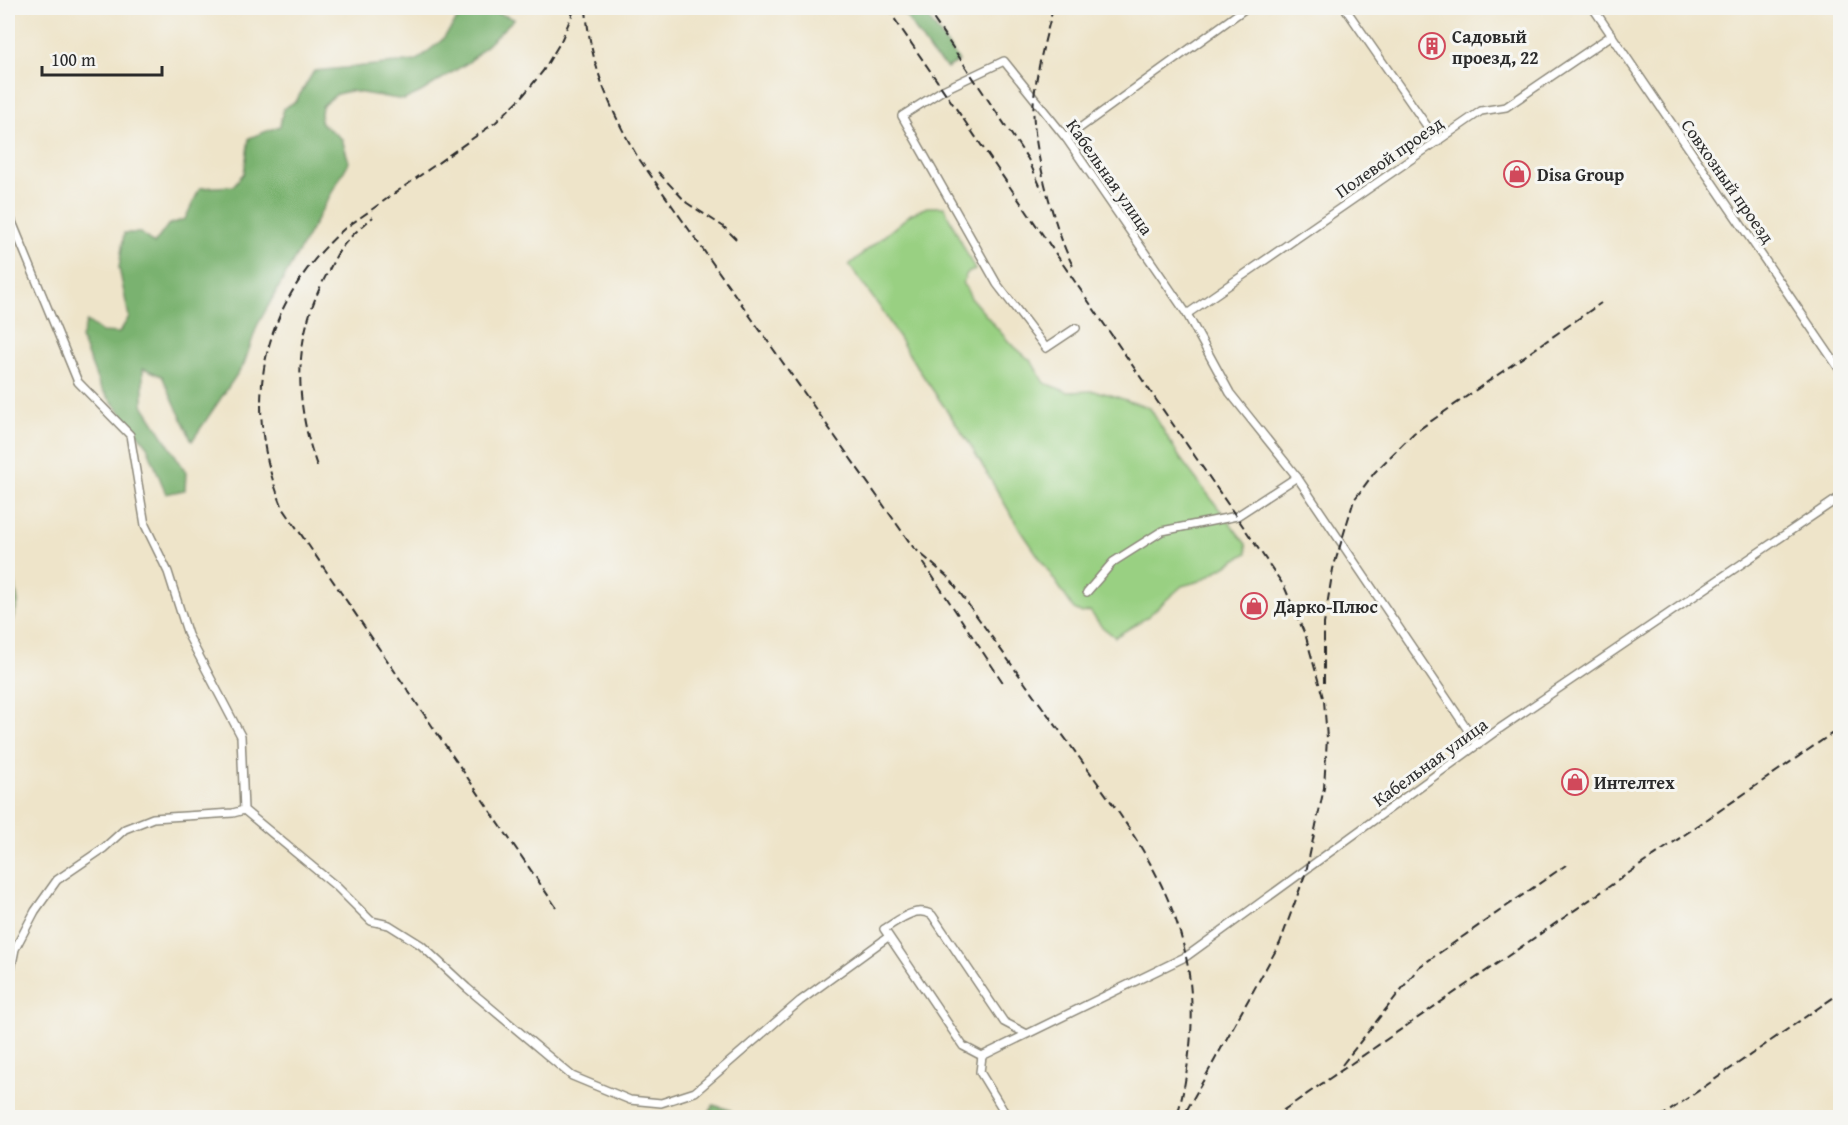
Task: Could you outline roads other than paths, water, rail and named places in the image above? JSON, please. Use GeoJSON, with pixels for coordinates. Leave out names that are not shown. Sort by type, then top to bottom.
{"type":"FeatureCollection","features":[{"type":"Feature","properties":{"kind":"street"},"geometry":{"type":"LineString","coordinates":[[1066,138],[1246,8]]}},
{"type":"Feature","properties":{"kind":"street"},"geometry":{"type":"LineString","coordinates":[[1345,8],[1438,142]]}},
{"type":"Feature","properties":{"kind":"street","name":"Совхозный проезд"},"geometry":{"type":"LineString","coordinates":[[1593,8],[1840,370]]}},
{"type":"Feature","properties":{"kind":"street","name":"Полевой проезд"},"geometry":{"type":"LineString","coordinates":[[1187,314],[1481,111],[1506,107],[1612,35]]}},
{"type":"Feature","properties":{"kind":"street","name":"Кабельная улица"},"geometry":{"type":"LineString","coordinates":[[1076,328],[1046,348],[997,284],[902,116],[943,90],[1004,61],[1066,138],[1187,314],[1230,393],[1297,477],[1478,745]]}},
{"type":"Feature","properties":{"kind":"street"},"geometry":{"type":"LineString","coordinates":[[8,212],[78,382],[130,435],[145,525],[168,572],[189,635],[241,736],[244,810],[337,887],[371,921],[390,925],[421,945],[467,988],[572,1076],[630,1100],[661,1103],[695,1092],[800,1001],[888,937]]}},
{"type":"Feature","properties":{"kind":"street"},"geometry":{"type":"LineString","coordinates":[[1087,592],[1113,562],[1162,531],[1237,516],[1297,477]]}},
{"type":"Feature","properties":{"kind":"street","name":"Кабельная улица"},"geometry":{"type":"LineString","coordinates":[[982,1056],[1187,956],[1478,745],[1840,497]]}},
{"type":"Feature","properties":{"kind":"street"},"geometry":{"type":"LineString","coordinates":[[8,984],[15,949],[35,911],[57,880],[104,848],[125,829],[153,818],[233,813],[244,810]]}},
{"type":"Feature","properties":{"kind":"street"},"geometry":{"type":"LineString","coordinates":[[1008,1118],[980,1072],[982,1056],[963,1046],[884,929],[913,912],[929,913],[1004,1022],[1027,1034]]}},
{"type":"Feature","properties":{"kind":"railway"},"geometry":{"type":"LineString","coordinates":[[556,907],[283,508],[270,470],[263,432],[261,394],[266,358],[276,324],[293,290],[315,259],[344,229],[496,122],[521,98],[543,71],[561,41],[575,8]]}},
{"type":"Feature","properties":{"kind":"railway"},"geometry":{"type":"LineString","coordinates":[[586,8],[591,47],[602,85],[637,156],[913,547],[950,579],[1094,778],[1141,847],[1160,882],[1176,919],[1186,958],[1191,1000],[1189,1055],[1176,1118]]}},
{"type":"Feature","properties":{"kind":"railway"},"geometry":{"type":"LineString","coordinates":[[887,8],[1284,586],[1306,637],[1324,701],[1327,738],[1324,788],[1306,872],[1280,943],[1184,1115]]}},
{"type":"Feature","properties":{"kind":"railway"},"geometry":{"type":"LineString","coordinates":[[926,8],[1028,159],[1042,190]]}},
{"type":"Feature","properties":{"kind":"railway"},"geometry":{"type":"LineString","coordinates":[[1053,8],[1037,75],[1034,98],[1035,136],[1052,209],[1074,268]]}},
{"type":"Feature","properties":{"kind":"railway"},"geometry":{"type":"LineString","coordinates":[[658,172],[687,203],[724,227],[737,240]]}},
{"type":"Feature","properties":{"kind":"railway"},"geometry":{"type":"LineString","coordinates":[[317,466],[309,441],[301,391],[300,366],[303,342],[317,294],[335,258],[350,238],[373,217]]}},
{"type":"Feature","properties":{"kind":"railway"},"geometry":{"type":"LineString","coordinates":[[1324,683],[1324,624],[1333,569],[1354,500],[1374,473],[1414,433],[1601,303]]}},
{"type":"Feature","properties":{"kind":"railway"},"geometry":{"type":"LineString","coordinates":[[923,562],[1004,684]]}},
{"type":"Feature","properties":{"kind":"railway"},"geometry":{"type":"LineString","coordinates":[[1272,1118],[1840,728]]}},
{"type":"Feature","properties":{"kind":"railway"},"geometry":{"type":"LineString","coordinates":[[1342,1065],[1419,967],[1566,865]]}},
{"type":"Feature","properties":{"kind":"railway"},"geometry":{"type":"LineString","coordinates":[[1659,1118],[1840,993]]}},
{"type":"Feature","properties":{"kind":"place","name":"Садовый проезд, 22"},"geometry":{"type":"Point","coordinates":[1432,46]}},
{"type":"Feature","properties":{"kind":"place","name":"Disa Group"},"geometry":{"type":"Point","coordinates":[1517,174]}},
{"type":"Feature","properties":{"kind":"place","name":"Дарко-Плюс"},"geometry":{"type":"Point","coordinates":[1254,606]}},
{"type":"Feature","properties":{"kind":"place","name":"Интелтех"},"geometry":{"type":"Point","coordinates":[1575,782]}}]}
